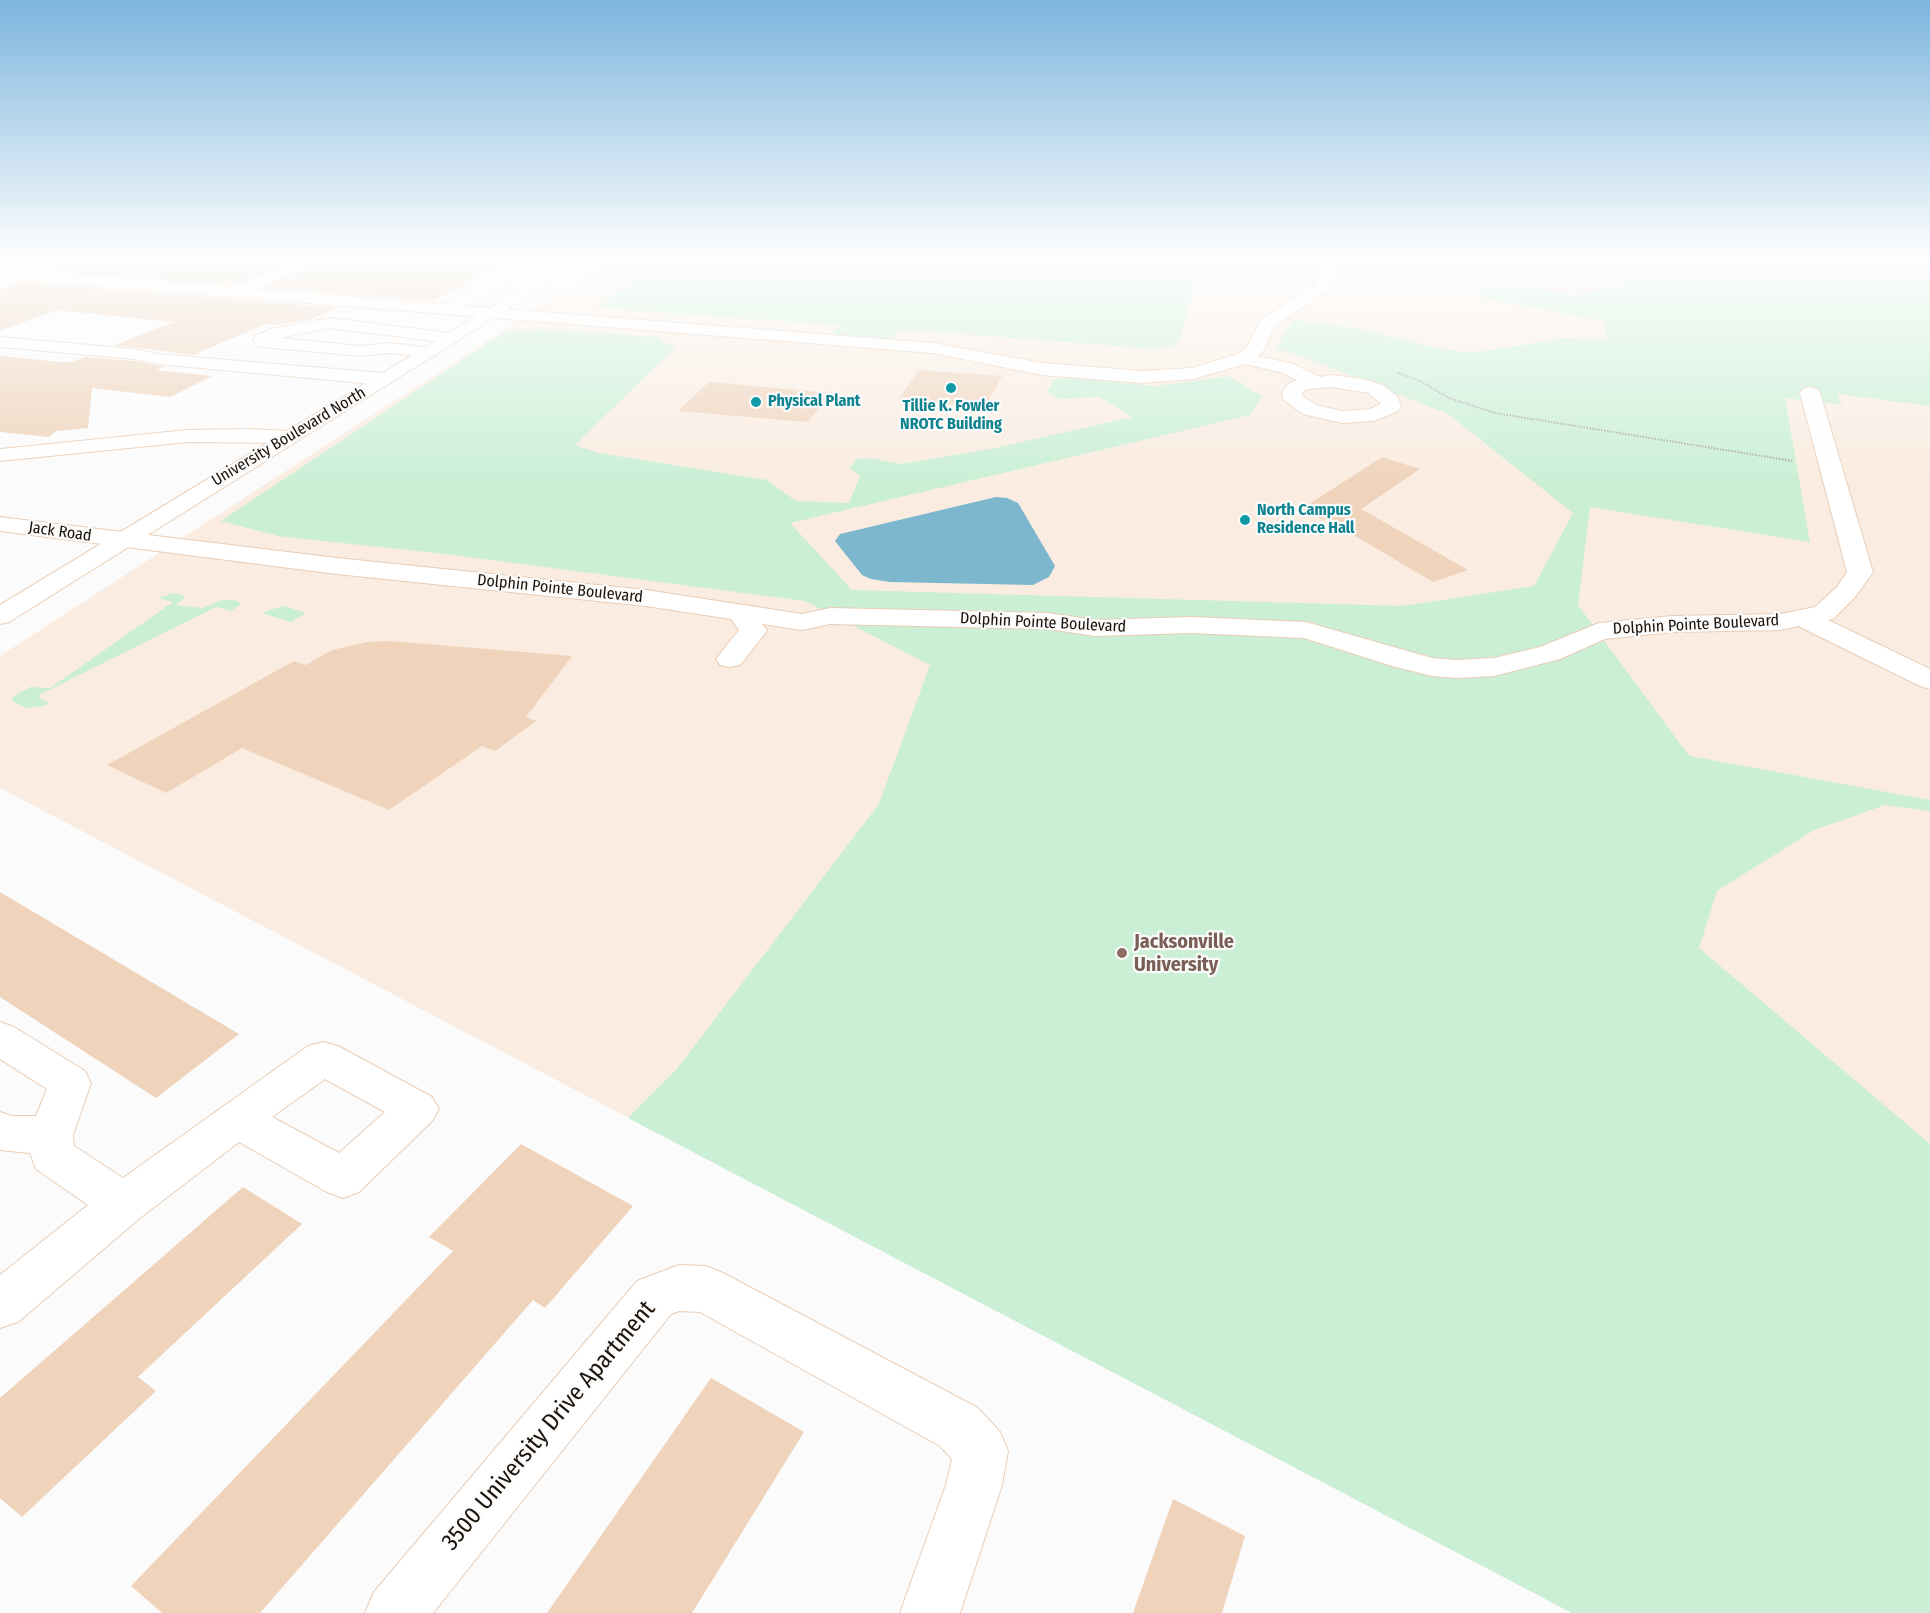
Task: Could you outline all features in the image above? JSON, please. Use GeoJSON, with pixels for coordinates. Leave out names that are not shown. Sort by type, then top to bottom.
{"type":"FeatureCollection","features":[{"type":"Feature","properties":{"kind":"street"},"geometry":{"type":"LineString","coordinates":[[57,347],[85,335]]}},
{"type":"Feature","properties":{"kind":"street"},"geometry":{"type":"LineString","coordinates":[[191,362],[263,340],[269,335]]}},
{"type":"Feature","properties":{"kind":"street"},"geometry":{"type":"LineString","coordinates":[[422,335],[451,338]]}},
{"type":"Feature","properties":{"kind":"street","name":"University Boulevard North"},"geometry":{"type":"LineString","coordinates":[[0,616],[456,335]]}},
{"type":"Feature","properties":{"kind":"street"},"geometry":{"type":"LineString","coordinates":[[762,335],[933,348],[1042,369],[1120,377],[1193,374],[1244,358],[1255,350],[1262,335]]}},
{"type":"Feature","properties":{"kind":"street"},"geometry":{"type":"LineString","coordinates":[[263,340],[273,343],[361,351],[389,348],[429,352]]}},
{"type":"Feature","properties":{"kind":"street"},"geometry":{"type":"LineString","coordinates":[[0,342],[384,379]]}},
{"type":"Feature","properties":{"kind":"street"},"geometry":{"type":"LineString","coordinates":[[1244,358],[1286,368],[1316,382]]}},
{"type":"Feature","properties":{"kind":"street"},"geometry":{"type":"LineString","coordinates":[[1316,382],[1363,385],[1386,395],[1391,401],[1391,407],[1374,415],[1342,417],[1325,414],[1310,410],[1293,399],[1292,393],[1295,388],[1316,382]]}},
{"type":"Feature","properties":{"kind":"street","name":"Dolphin Pointe Boulevard"},"geometry":{"type":"LineString","coordinates":[[120,540],[337,566],[646,598],[802,622],[830,616],[1048,621],[1095,628],[1191,625],[1306,630],[1402,660],[1457,669],[1494,667],[1550,653],[1599,631],[1672,624],[1781,622],[1824,613],[1846,592],[1860,572],[1810,393]]}},
{"type":"Feature","properties":{"kind":"street"},"geometry":{"type":"LineString","coordinates":[[1302,430],[1321,424],[1326,419],[1325,414]]}},
{"type":"Feature","properties":{"kind":"street"},"geometry":{"type":"LineString","coordinates":[[0,455],[224,434],[289,437]]}},
{"type":"Feature","properties":{"kind":"street"},"geometry":{"type":"LineString","coordinates":[[158,439],[204,450],[255,458]]}},
{"type":"Feature","properties":{"kind":"street","name":"Jack Road"},"geometry":{"type":"LineString","coordinates":[[0,524],[120,540]]}},
{"type":"Feature","properties":{"kind":"street"},"geometry":{"type":"LineString","coordinates":[[730,659],[753,630],[739,612]]}},
{"type":"Feature","properties":{"kind":"street"},"geometry":{"type":"LineString","coordinates":[[1802,618],[1930,680]]}},
{"type":"Feature","properties":{"kind":"street"},"geometry":{"type":"LineString","coordinates":[[802,622],[815,628],[868,638],[1054,639],[1095,628]]}},
{"type":"Feature","properties":{"kind":"street"},"geometry":{"type":"LineString","coordinates":[[0,1038],[70,1083],[51,1135],[52,1156],[123,1204]]}},
{"type":"Feature","properties":{"kind":"street"},"geometry":{"type":"LineString","coordinates":[[0,1305],[123,1204],[237,1119]]}},
{"type":"Feature","properties":{"kind":"street"},"geometry":{"type":"LineString","coordinates":[[0,1130],[6,1134],[51,1135]]}},
{"type":"Feature","properties":{"kind":"street","name":"3500 University Drive Apartment"},"geometry":{"type":"LineString","coordinates":[[395,1613],[654,1297],[679,1288],[706,1289],[959,1427],[981,1451],[974,1485],[930,1613]]}},
{"type":"Feature","properties":{"kind":"path"},"geometry":{"type":"LineString","coordinates":[[1391,371],[1420,381],[1449,398],[1495,413],[1793,461]]}},
{"type":"Feature","properties":{"kind":"shaded area","name":"Jacksonville University"},"geometry":{"type":"Polygon","coordinates":[[[496,335],[1930,335],[1930,1613],[1572,1613],[0,788],[0,656],[496,335]]]}},
{"type":"Feature","properties":{"kind":"green space"},"geometry":{"type":"Polygon","coordinates":[[[500,335],[658,337],[675,348],[575,445],[599,453],[767,480],[796,501],[849,503],[860,476],[850,468],[856,459],[870,458],[901,464],[995,448],[1132,417],[1099,397],[1060,399],[1047,392],[1054,379],[1070,378],[1155,386],[1228,376],[1262,396],[1250,415],[790,523],[852,590],[1403,606],[1534,586],[1573,513],[1448,414],[1276,348],[1284,335],[1387,335],[1436,348],[1472,353],[1565,338],[1607,340],[1606,335],[1930,335],[1930,406],[1837,394],[1842,405],[1785,398],[1810,542],[1590,507],[1578,605],[1689,756],[1930,800],[1930,811],[1885,805],[1814,830],[1717,891],[1699,948],[1930,1144],[1930,1613],[1572,1613],[628,1118],[676,1070],[879,804],[930,665],[805,601],[453,555],[278,536],[221,521],[500,335]]]}},
{"type":"Feature","properties":{"kind":"green space"},"geometry":{"type":"Polygon","coordinates":[[[833,335],[895,335],[891,340],[833,335]]]}},
{"type":"Feature","properties":{"kind":"green space"},"geometry":{"type":"Polygon","coordinates":[[[979,335],[1181,335],[1180,341],[1172,346],[1153,349],[979,335]]]}},
{"type":"Feature","properties":{"kind":"green space"},"geometry":{"type":"Polygon","coordinates":[[[173,593],[186,596],[176,605],[203,608],[223,599],[237,601],[241,604],[231,611],[216,607],[37,696],[49,703],[44,706],[26,708],[12,701],[13,697],[30,687],[50,688],[173,602],[159,598],[173,593]]]}},
{"type":"Feature","properties":{"kind":"green space"},"geometry":{"type":"Polygon","coordinates":[[[282,606],[306,613],[291,622],[262,613],[282,606]]]}},
{"type":"Feature","properties":{"kind":"water"},"geometry":{"type":"Polygon","coordinates":[[[996,497],[1007,498],[1018,503],[1055,566],[1049,577],[1033,585],[890,582],[871,579],[862,575],[835,541],[840,534],[996,497]]]}},
{"type":"Feature","properties":{"kind":"building"},"geometry":{"type":"Polygon","coordinates":[[[140,335],[239,335],[193,355],[115,345],[140,335]]]}},
{"type":"Feature","properties":{"kind":"building"},"geometry":{"type":"Polygon","coordinates":[[[0,356],[61,362],[72,362],[85,357],[134,361],[164,367],[156,370],[212,376],[170,397],[92,388],[88,428],[56,431],[49,437],[0,432],[0,356]]]}},
{"type":"Feature","properties":{"kind":"building","name":"Tillie K. Fowler NROTC Building"},"geometry":{"type":"Polygon","coordinates":[[[919,370],[1002,376],[985,407],[898,400],[919,370]]]}},
{"type":"Feature","properties":{"kind":"building","name":"Physical Plant"},"geometry":{"type":"Polygon","coordinates":[[[709,382],[832,393],[807,422],[678,411],[709,382]]]}},
{"type":"Feature","properties":{"kind":"building","name":"North Campus Residence Hall"},"geometry":{"type":"Polygon","coordinates":[[[1382,457],[1420,469],[1361,509],[1468,570],[1433,582],[1330,521],[1297,512],[1382,457]]]}},
{"type":"Feature","properties":{"kind":"building"},"geometry":{"type":"Polygon","coordinates":[[[389,641],[572,656],[526,717],[536,721],[495,751],[482,746],[389,810],[242,748],[166,793],[107,765],[294,661],[306,665],[332,650],[367,642],[389,641]]]}},
{"type":"Feature","properties":{"kind":"building"},"geometry":{"type":"Polygon","coordinates":[[[0,892],[239,1034],[156,1098],[0,997],[0,892]]]}},
{"type":"Feature","properties":{"kind":"building"},"geometry":{"type":"Polygon","coordinates":[[[521,1144],[633,1206],[545,1308],[533,1300],[260,1613],[162,1613],[131,1586],[453,1251],[429,1237],[521,1144]]]}},
{"type":"Feature","properties":{"kind":"building"},"geometry":{"type":"Polygon","coordinates":[[[243,1187],[302,1224],[138,1377],[156,1391],[22,1517],[0,1498],[0,1398],[243,1187]]]}},
{"type":"Feature","properties":{"kind":"building"},"geometry":{"type":"Polygon","coordinates":[[[711,1378],[804,1432],[692,1613],[547,1613],[711,1378]]]}},
{"type":"Feature","properties":{"kind":"building"},"geometry":{"type":"Polygon","coordinates":[[[1173,1499],[1245,1536],[1222,1613],[1133,1613],[1173,1499]]]}},
{"type":"Feature","properties":{"kind":"place","name":"Tillie K. Fowler NROTC Building"},"geometry":{"type":"Point","coordinates":[951,388]}},
{"type":"Feature","properties":{"kind":"place","name":"Physical Plant"},"geometry":{"type":"Point","coordinates":[756,402]}},
{"type":"Feature","properties":{"kind":"place","name":"North Campus Residence Hall"},"geometry":{"type":"Point","coordinates":[1245,520]}},
{"type":"Feature","properties":{"kind":"place","name":"Jacksonville University"},"geometry":{"type":"Point","coordinates":[1122,953]}}]}
